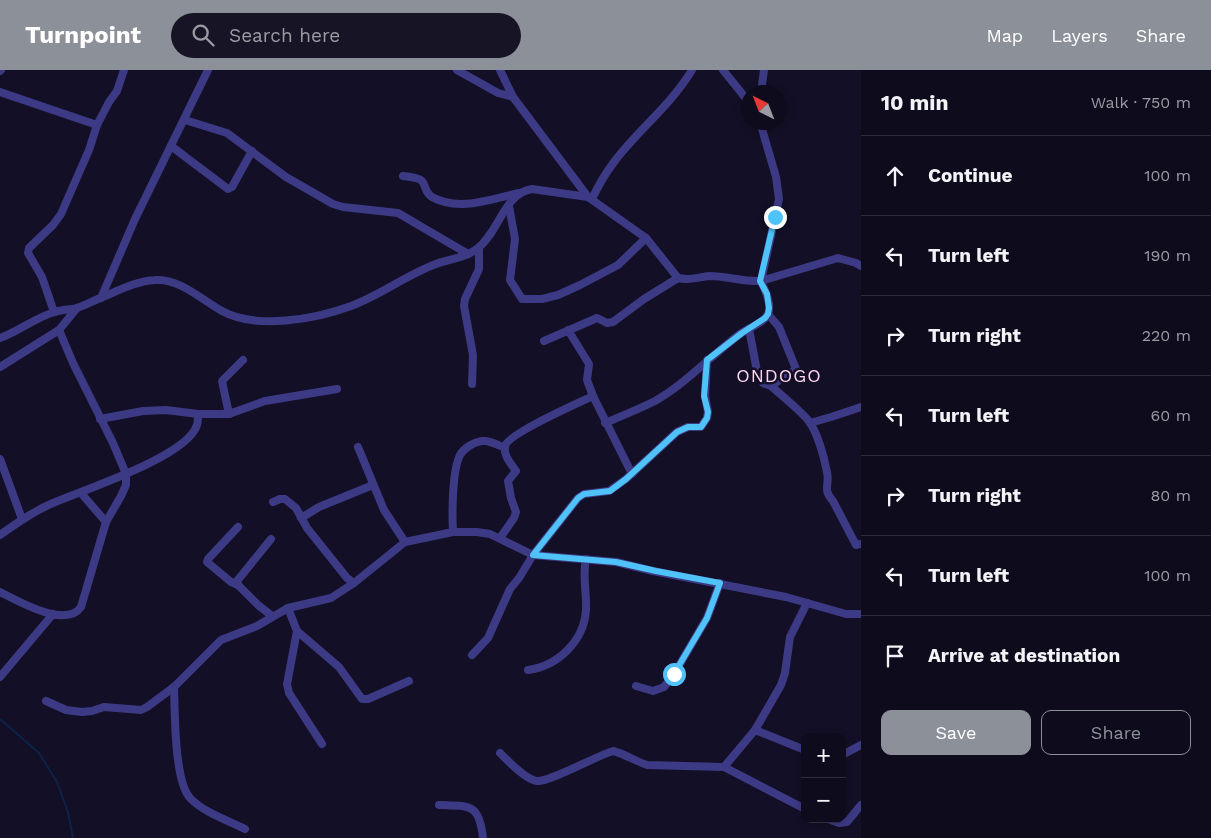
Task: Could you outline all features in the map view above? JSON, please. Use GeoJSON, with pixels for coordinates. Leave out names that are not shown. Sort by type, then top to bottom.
{"type":"FeatureCollection","features":[{"type":"Feature","properties":{"kind":"street"},"geometry":{"type":"LineString","coordinates":[[54,312],[42,277],[28,253],[29,248],[61,214],[97,125],[108,102],[117,91],[124,70]]}},
{"type":"Feature","properties":{"kind":"street"},"geometry":{"type":"LineString","coordinates":[[101,298],[135,219],[208,70]]}},
{"type":"Feature","properties":{"kind":"street"},"geometry":{"type":"LineString","coordinates":[[457,70],[498,93],[512,98]]}},
{"type":"Feature","properties":{"kind":"street"},"geometry":{"type":"LineString","coordinates":[[500,70],[512,98],[590,198],[646,238],[678,278],[686,280],[710,276],[752,282],[838,258],[861,266]]}},
{"type":"Feature","properties":{"kind":"street"},"geometry":{"type":"LineString","coordinates":[[590,198],[614,162],[673,97],[692,70]]}},
{"type":"Feature","properties":{"kind":"street"},"geometry":{"type":"LineString","coordinates":[[722,70],[741,93]]}},
{"type":"Feature","properties":{"kind":"street"},"geometry":{"type":"LineString","coordinates":[[762,85],[764,70]]}},
{"type":"Feature","properties":{"kind":"street"},"geometry":{"type":"LineString","coordinates":[[0,92],[97,125]]}},
{"type":"Feature","properties":{"kind":"street"},"geometry":{"type":"LineString","coordinates":[[185,120],[227,133],[286,177],[333,204],[343,207],[398,213],[468,254]]}},
{"type":"Feature","properties":{"kind":"street"},"geometry":{"type":"LineString","coordinates":[[605,423],[656,400],[768,314],[767,294],[760,281],[778,199],[776,177],[761,130]]}},
{"type":"Feature","properties":{"kind":"street"},"geometry":{"type":"LineString","coordinates":[[171,146],[228,189],[232,187],[252,151]]}},
{"type":"Feature","properties":{"kind":"street"},"geometry":{"type":"LineString","coordinates":[[404,176],[417,178],[422,181],[429,196],[446,203],[463,205],[532,189],[590,198]]}},
{"type":"Feature","properties":{"kind":"street"},"geometry":{"type":"LineString","coordinates":[[0,338],[54,312],[77,308],[137,283],[154,280],[166,280],[176,284],[224,312],[237,318],[254,322],[272,322],[320,314],[350,306],[376,295],[435,264],[468,254],[479,248],[519,193]]}},
{"type":"Feature","properties":{"kind":"street"},"geometry":{"type":"LineString","coordinates":[[509,206],[515,239],[510,280],[522,298],[542,299],[558,295],[580,285],[618,265],[646,238]]}},
{"type":"Feature","properties":{"kind":"street"},"geometry":{"type":"LineString","coordinates":[[472,384],[473,355],[464,306],[465,299],[479,269],[479,248]]}},
{"type":"Feature","properties":{"kind":"street"},"geometry":{"type":"LineString","coordinates":[[544,341],[598,318],[607,323],[613,322],[644,299],[678,278]]}},
{"type":"Feature","properties":{"kind":"street"},"geometry":{"type":"LineString","coordinates":[[0,367],[59,330],[77,308]]}},
{"type":"Feature","properties":{"kind":"street"},"geometry":{"type":"LineString","coordinates":[[768,314],[779,327],[796,369],[771,386]]}},
{"type":"Feature","properties":{"kind":"street"},"geometry":{"type":"LineString","coordinates":[[749,329],[757,371],[763,383],[771,386],[810,422],[828,474],[826,489],[828,496],[833,501],[856,546],[861,544]]}},
{"type":"Feature","properties":{"kind":"street"},"geometry":{"type":"LineString","coordinates":[[0,592],[30,607],[53,614],[68,616],[77,613],[81,607],[106,522],[122,496],[126,485],[126,474],[113,442],[73,364],[59,330]]}},
{"type":"Feature","properties":{"kind":"street"},"geometry":{"type":"LineString","coordinates":[[568,330],[589,364],[587,380],[593,396],[632,474]]}},
{"type":"Feature","properties":{"kind":"street"},"geometry":{"type":"LineString","coordinates":[[229,414],[222,381],[243,360]]}},
{"type":"Feature","properties":{"kind":"street"},"geometry":{"type":"LineString","coordinates":[[472,655],[488,638],[510,589],[533,555],[578,498],[584,494],[610,491],[632,474],[677,432],[688,427],[701,427],[704,424],[708,412],[704,396],[707,360]]}},
{"type":"Feature","properties":{"kind":"street"},"geometry":{"type":"LineString","coordinates":[[100,419],[143,411],[166,410],[198,414],[229,414],[265,401],[337,389]]}},
{"type":"Feature","properties":{"kind":"street"},"geometry":{"type":"LineString","coordinates":[[500,538],[516,512],[508,481],[516,471],[505,454],[504,448],[511,438],[526,429],[593,396]]}},
{"type":"Feature","properties":{"kind":"street"},"geometry":{"type":"LineString","coordinates":[[810,422],[831,418],[861,407]]}},
{"type":"Feature","properties":{"kind":"street"},"geometry":{"type":"LineString","coordinates":[[0,535],[22,519],[53,503],[126,474],[174,448],[190,436],[197,425],[198,414]]}},
{"type":"Feature","properties":{"kind":"street"},"geometry":{"type":"LineString","coordinates":[[453,532],[454,481],[460,456],[465,449],[481,441],[488,441],[504,448]]}},
{"type":"Feature","properties":{"kind":"street"},"geometry":{"type":"LineString","coordinates":[[358,447],[384,510],[405,542]]}},
{"type":"Feature","properties":{"kind":"street"},"geometry":{"type":"LineString","coordinates":[[0,459],[22,519]]}},
{"type":"Feature","properties":{"kind":"street"},"geometry":{"type":"LineString","coordinates":[[301,518],[319,507],[373,485]]}},
{"type":"Feature","properties":{"kind":"street"},"geometry":{"type":"LineString","coordinates":[[81,492],[106,522]]}},
{"type":"Feature","properties":{"kind":"street"},"geometry":{"type":"LineString","coordinates":[[273,502],[280,499],[291,502],[307,528],[347,578],[354,583]]}},
{"type":"Feature","properties":{"kind":"street"},"geometry":{"type":"LineString","coordinates":[[238,527],[207,562],[231,582],[238,585],[272,616]]}},
{"type":"Feature","properties":{"kind":"street"},"geometry":{"type":"LineString","coordinates":[[46,700],[66,710],[82,712],[92,712],[104,707],[141,710],[174,687],[221,640],[257,626],[288,608],[332,598],[405,542],[453,532],[477,532],[500,538],[533,555],[616,562],[786,597],[846,614],[861,614]]}},
{"type":"Feature","properties":{"kind":"street"},"geometry":{"type":"LineString","coordinates":[[238,585],[239,578],[271,539]]}},
{"type":"Feature","properties":{"kind":"street"},"geometry":{"type":"LineString","coordinates":[[528,670],[541,669],[552,664],[563,655],[579,634],[584,623],[586,610],[586,584],[583,572],[586,560]]}},
{"type":"Feature","properties":{"kind":"street"},"geometry":{"type":"LineString","coordinates":[[636,686],[653,691],[659,690],[669,680],[707,618],[720,583]]}},
{"type":"Feature","properties":{"kind":"street"},"geometry":{"type":"LineString","coordinates":[[724,767],[755,730],[781,685],[785,673],[790,636],[807,603]]}},
{"type":"Feature","properties":{"kind":"street"},"geometry":{"type":"LineString","coordinates":[[288,608],[297,631],[339,667],[362,699],[368,699],[409,681]]}},
{"type":"Feature","properties":{"kind":"street"},"geometry":{"type":"LineString","coordinates":[[0,677],[53,614]]}},
{"type":"Feature","properties":{"kind":"street"},"geometry":{"type":"LineString","coordinates":[[297,631],[287,684],[289,693],[322,744]]}},
{"type":"Feature","properties":{"kind":"street"},"geometry":{"type":"LineString","coordinates":[[174,687],[179,774],[183,789],[200,806],[244,829]]}},
{"type":"Feature","properties":{"kind":"street"},"geometry":{"type":"LineString","coordinates":[[755,730],[801,748]]}},
{"type":"Feature","properties":{"kind":"street"},"geometry":{"type":"LineString","coordinates":[[846,753],[861,745]]}},
{"type":"Feature","properties":{"kind":"street"},"geometry":{"type":"LineString","coordinates":[[500,753],[524,775],[536,781],[550,778],[613,751],[623,753],[647,765],[724,767],[801,807]]}},
{"type":"Feature","properties":{"kind":"street"},"geometry":{"type":"LineString","coordinates":[[439,805],[465,806],[475,811],[480,819],[483,838]]}},
{"type":"Feature","properties":{"kind":"street"},"geometry":{"type":"LineString","coordinates":[[846,822],[861,805]]}},
{"type":"Feature","properties":{"kind":"waterway"},"geometry":{"type":"LineString","coordinates":[[0,719],[39,753],[57,782],[68,812],[73,838]]}},
{"type":"Feature","properties":{"kind":"district","name":"ONDOGO"},"geometry":{"type":"Point","coordinates":[779,375]}},
{"type":"Feature","properties":{"kind":"route"},"geometry":{"type":"LineString","coordinates":[[674,674],[707,618],[720,583],[616,562],[533,555],[578,498],[584,494],[610,491],[626,479],[677,432],[683,428],[701,427],[704,424],[708,412],[704,396],[707,360],[768,314],[767,294],[760,281],[775,217]]}}]}
